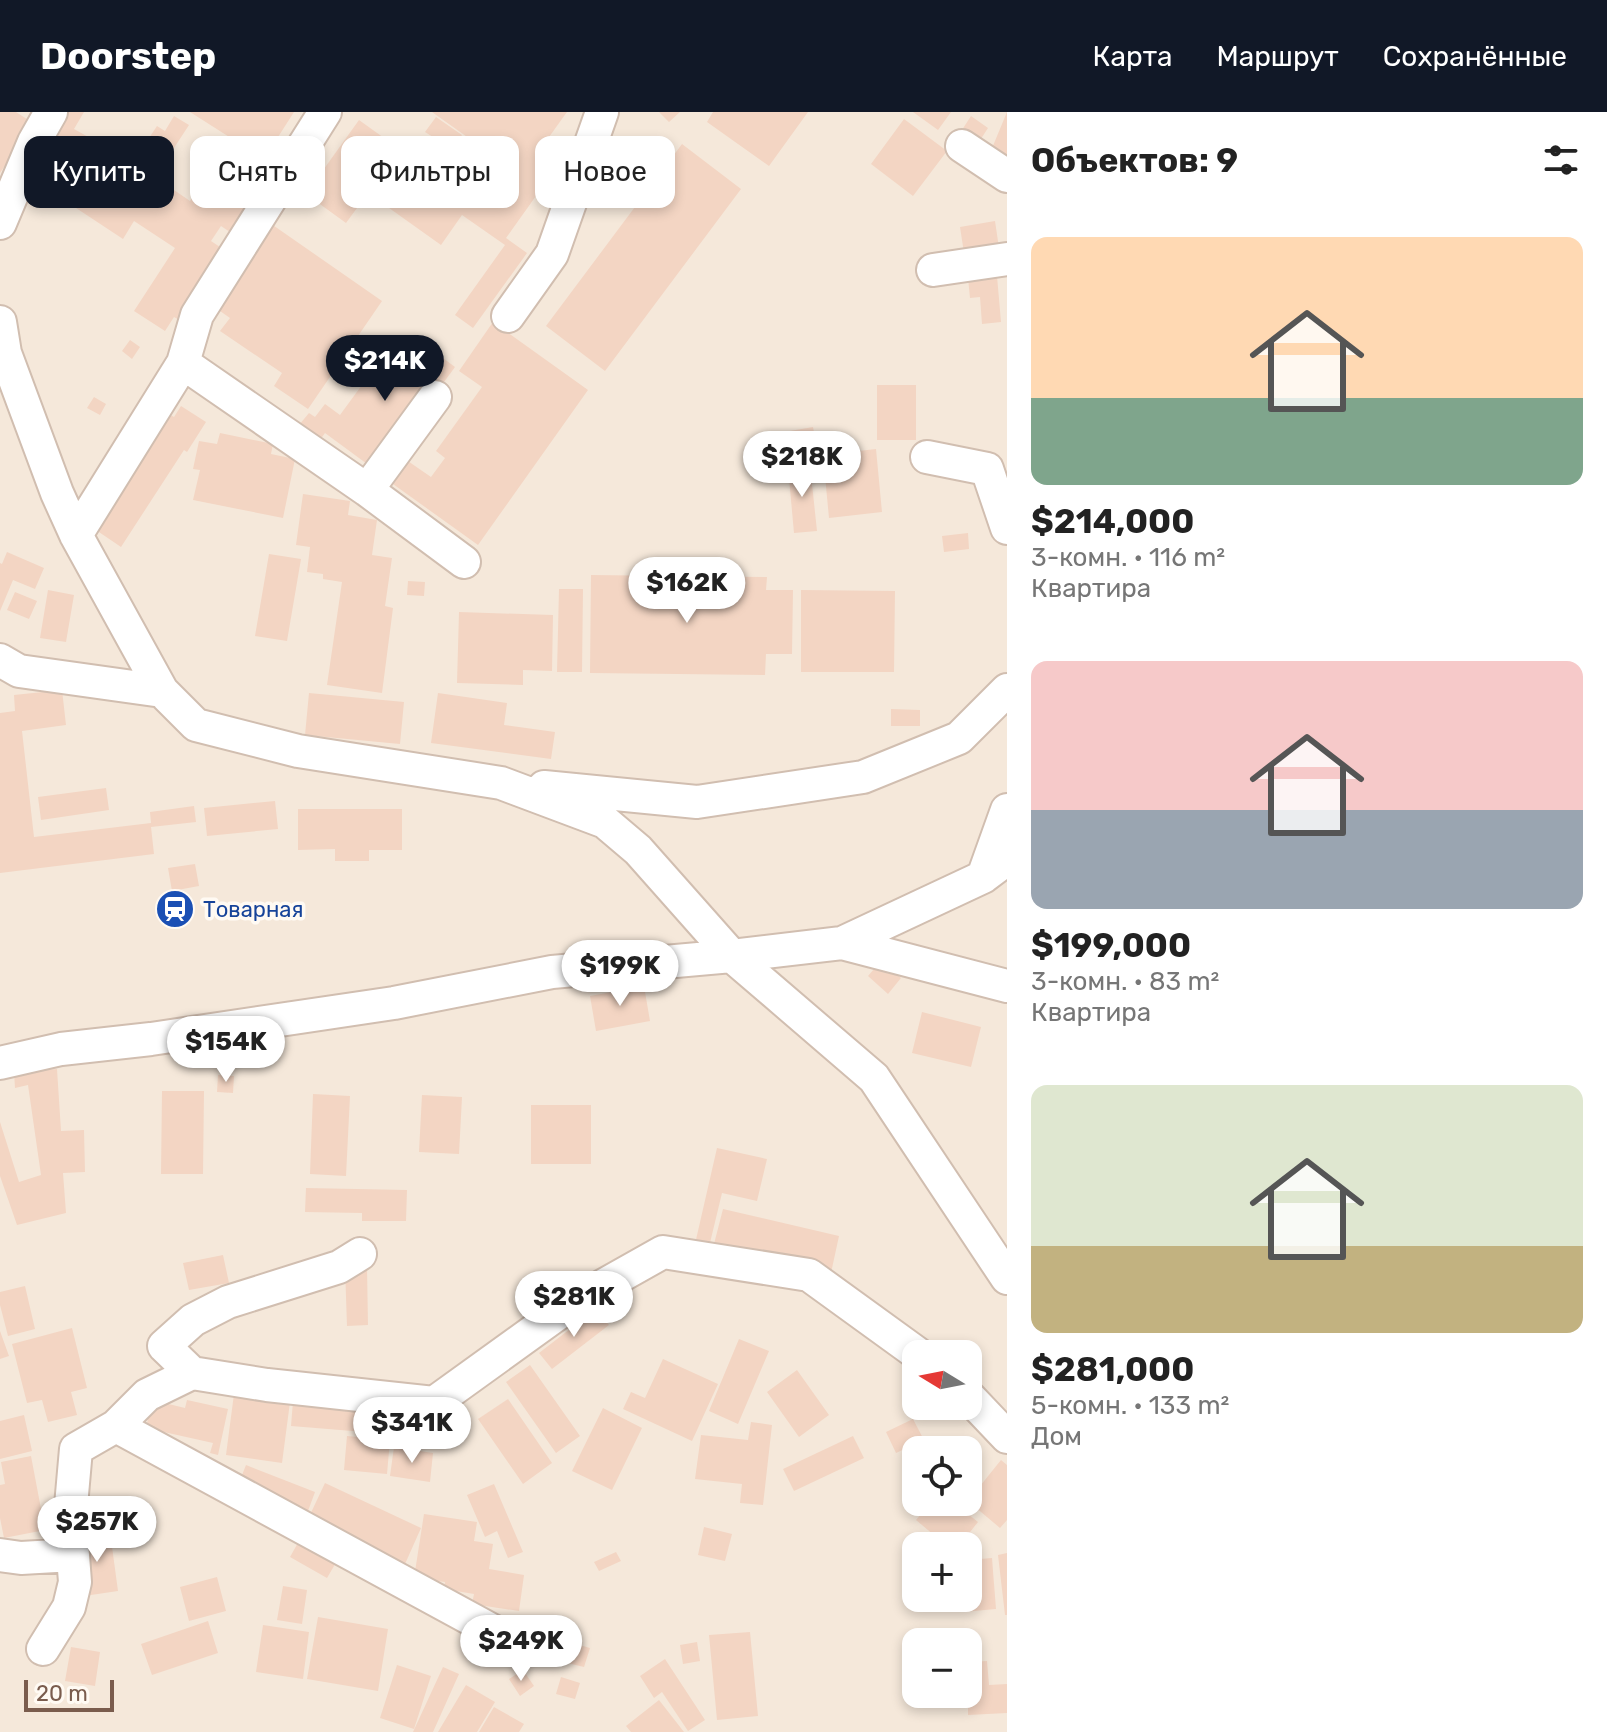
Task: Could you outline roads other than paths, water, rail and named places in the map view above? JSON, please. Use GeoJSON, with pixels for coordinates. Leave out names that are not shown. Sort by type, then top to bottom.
{"type":"FeatureCollection","features":[{"type":"Feature","properties":{"kind":"street"},"geometry":{"type":"LineString","coordinates":[[0,223],[34,142],[51,112]]}},
{"type":"Feature","properties":{"kind":"street"},"geometry":{"type":"LineString","coordinates":[[76,535],[183,363],[197,315],[325,112]]}},
{"type":"Feature","properties":{"kind":"street"},"geometry":{"type":"LineString","coordinates":[[508,316],[552,254],[602,112]]}},
{"type":"Feature","properties":{"kind":"street"},"geometry":{"type":"LineString","coordinates":[[962,146],[1007,176]]}},
{"type":"Feature","properties":{"kind":"street"},"geometry":{"type":"LineString","coordinates":[[933,270],[1007,259]]}},
{"type":"Feature","properties":{"kind":"street"},"geometry":{"type":"LineString","coordinates":[[0,322],[5,353],[57,493],[76,535],[162,691],[196,725],[298,751],[501,783],[697,802],[863,777],[959,738],[1007,690]]}},
{"type":"Feature","properties":{"kind":"street"},"geometry":{"type":"LineString","coordinates":[[183,363],[367,490],[464,562]]}},
{"type":"Feature","properties":{"kind":"street"},"geometry":{"type":"LineString","coordinates":[[367,490],[435,397]]}},
{"type":"Feature","properties":{"kind":"street"},"geometry":{"type":"LineString","coordinates":[[927,457],[987,469],[1007,528]]}},
{"type":"Feature","properties":{"kind":"street"},"geometry":{"type":"LineString","coordinates":[[2,663],[19,671],[162,691]]}},
{"type":"Feature","properties":{"kind":"street"},"geometry":{"type":"LineString","coordinates":[[501,783],[605,822],[638,850],[732,956],[874,1078],[1007,1278]]}},
{"type":"Feature","properties":{"kind":"street"},"geometry":{"type":"LineString","coordinates":[[0,1063],[61,1049],[151,1039],[394,1003],[552,972],[842,943],[999,872],[1007,810]]}},
{"type":"Feature","properties":{"kind":"street"},"geometry":{"type":"LineString","coordinates":[[842,943],[1007,986]]}},
{"type":"Feature","properties":{"kind":"street"},"geometry":{"type":"LineString","coordinates":[[360,1254],[339,1267],[228,1302],[193,1320],[164,1346],[192,1373],[267,1385],[434,1403],[574,1302],[663,1252],[809,1275],[902,1342]]}},
{"type":"Feature","properties":{"kind":"street"},"geometry":{"type":"LineString","coordinates":[[43,1649],[69,1607],[75,1582],[70,1517],[76,1449],[116,1426],[147,1395],[192,1373]]}},
{"type":"Feature","properties":{"kind":"street"},"geometry":{"type":"LineString","coordinates":[[982,1411],[1007,1437]]}},
{"type":"Feature","properties":{"kind":"street"},"geometry":{"type":"LineString","coordinates":[[116,1426],[517,1644]]}},
{"type":"Feature","properties":{"kind":"street"},"geometry":{"type":"LineString","coordinates":[[0,1555],[21,1558],[73,1555]]}},
{"type":"Feature","properties":{"kind":"place","name":"Товарная"},"geometry":{"type":"Point","coordinates":[175,909]}}]}
